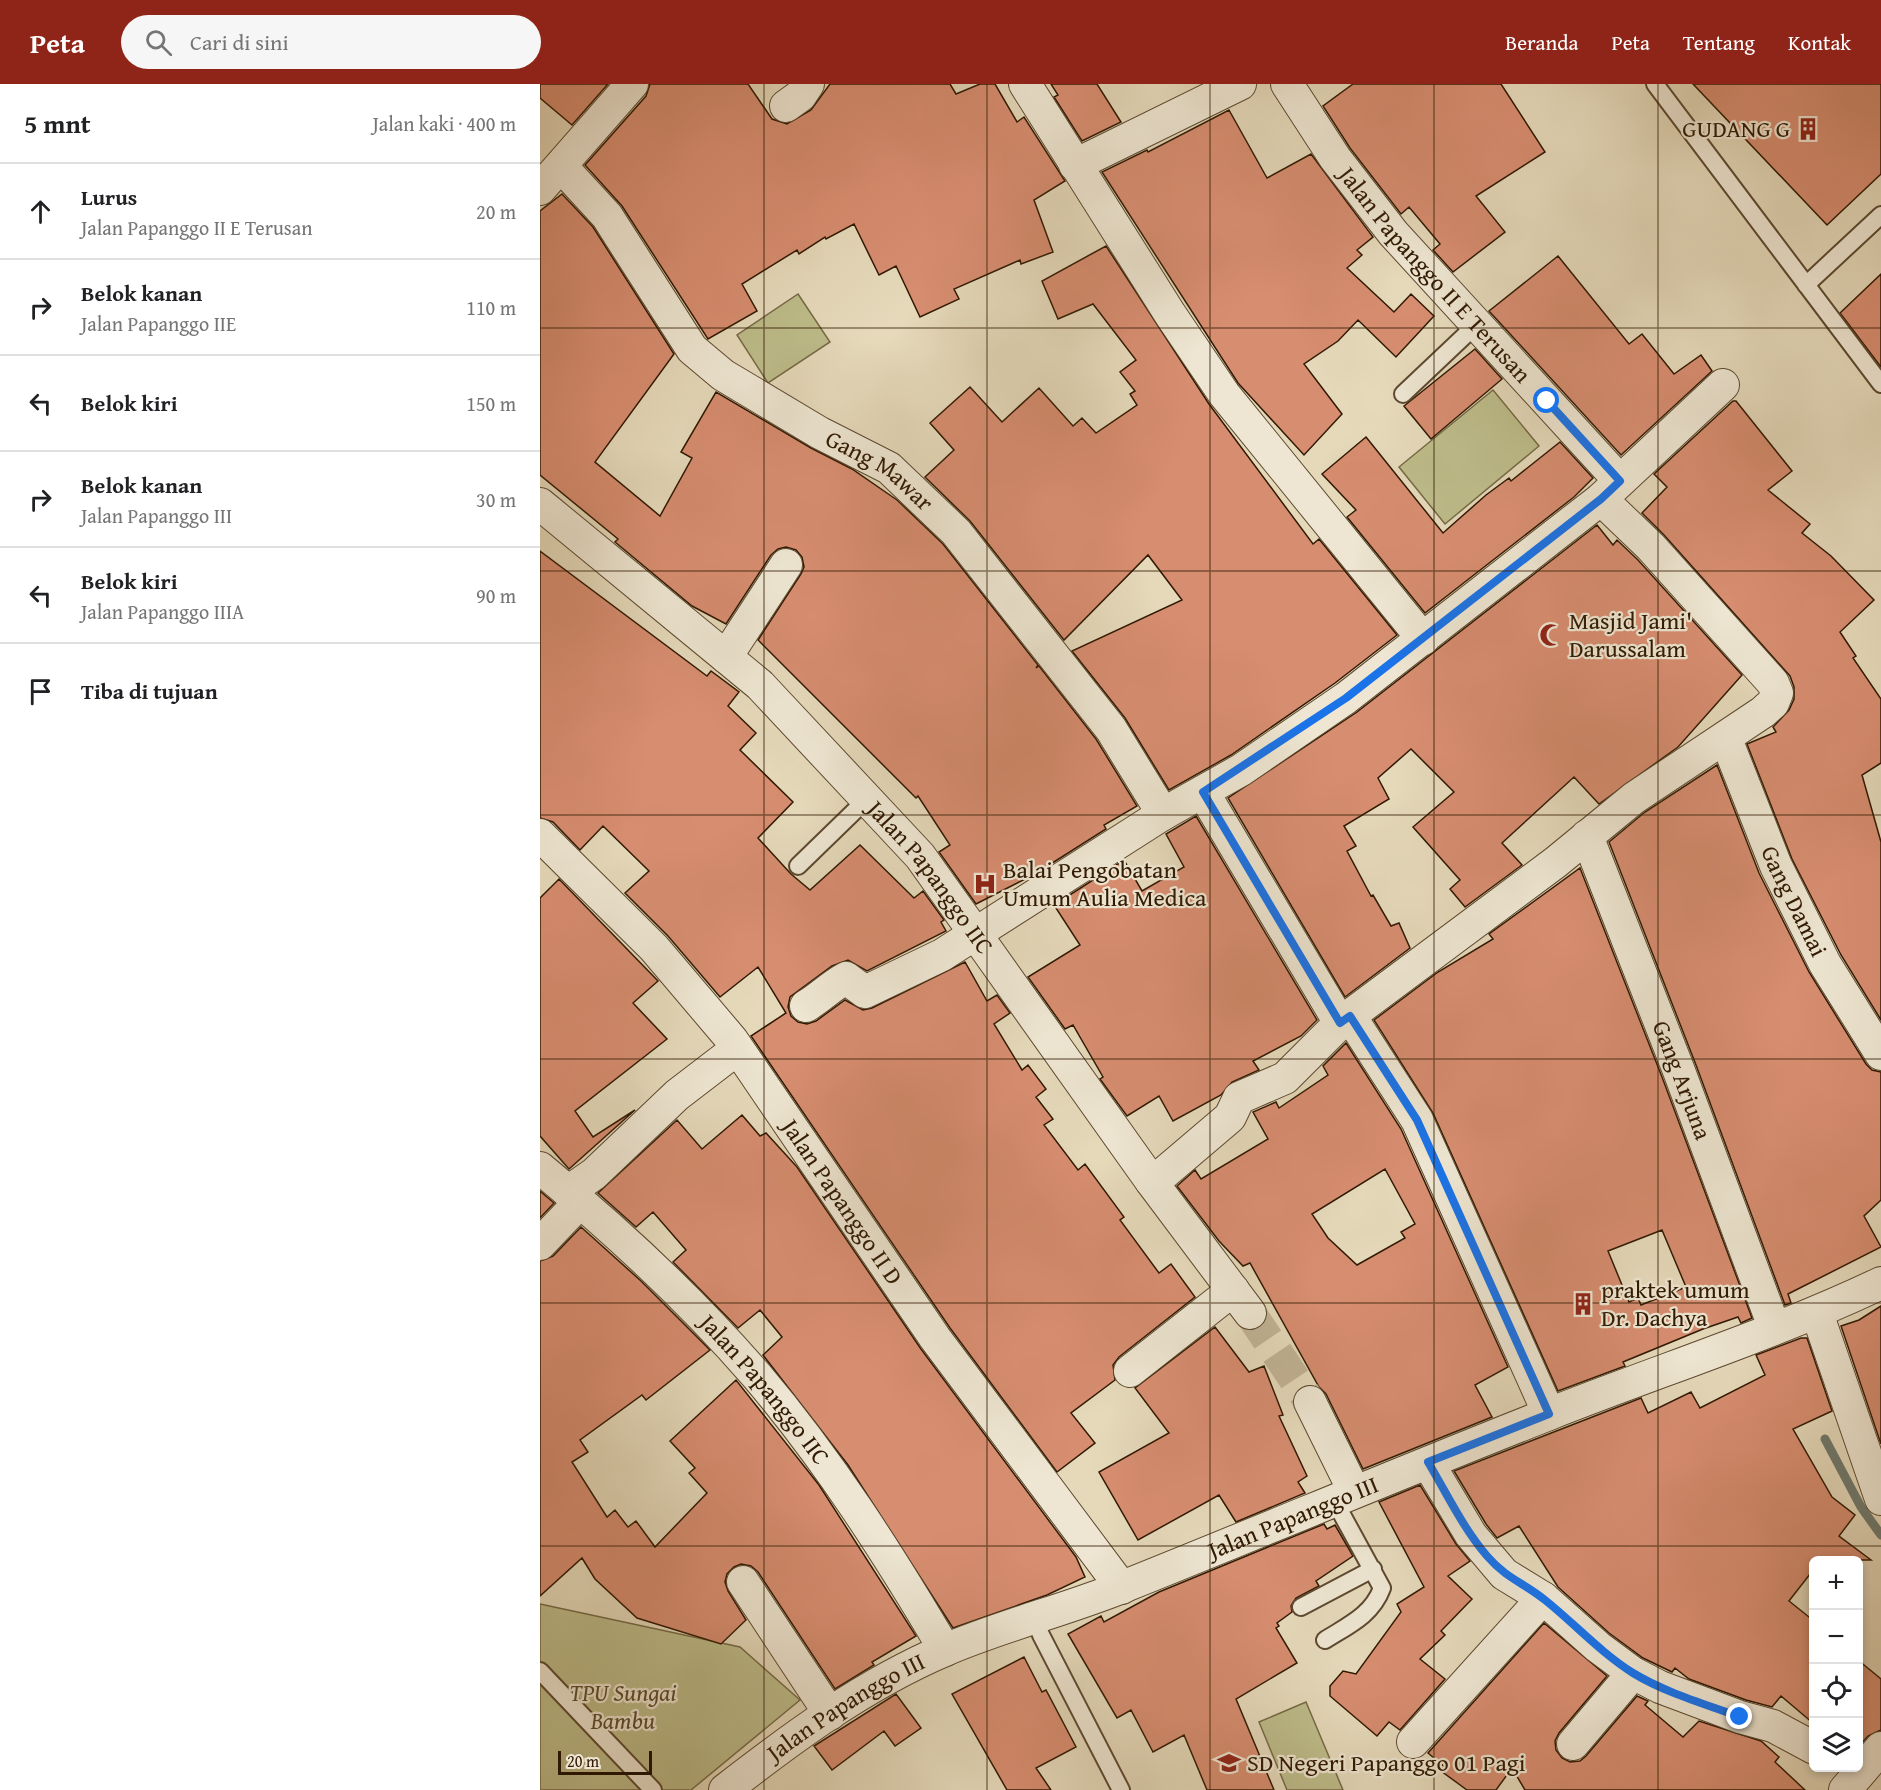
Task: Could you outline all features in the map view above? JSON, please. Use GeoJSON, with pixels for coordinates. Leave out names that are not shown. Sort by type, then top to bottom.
{"type":"FeatureCollection","features":[{"type":"Feature","properties":{"kind":"street"},"geometry":{"type":"LineString","coordinates":[[540,189],[632,84]]}},
{"type":"Feature","properties":{"kind":"street"},"geometry":{"type":"LineString","coordinates":[[786,106],[800,96],[808,84]]}},
{"type":"Feature","properties":{"kind":"street"},"geometry":{"type":"LineString","coordinates":[[1025,84],[1224,394],[1423,639]]}},
{"type":"Feature","properties":{"kind":"street"},"geometry":{"type":"LineString","coordinates":[[1075,165],[1239,84]]}},
{"type":"Feature","properties":{"kind":"street","name":"Jalan Papanggo II E Terusan"},"geometry":{"type":"LineString","coordinates":[[1293,86],[1335,158],[1393,233],[1477,324],[1611,490],[1652,546],[1743,652],[1773,683],[1777,693],[1773,704],[1726,739]]}},
{"type":"Feature","properties":{"kind":"street","name":"Gang Mawar"},"geometry":{"type":"LineString","coordinates":[[561,166],[607,216],[692,349],[723,375],[820,434],[889,468],[956,532],[1111,729],[1162,814]]}},
{"type":"Feature","properties":{"kind":"street"},"geometry":{"type":"LineString","coordinates":[[806,1006],[823,996],[829,987],[846,978],[865,992],[942,955],[1162,814],[1203,792],[1346,698],[1611,490],[1724,385]]}},
{"type":"Feature","properties":{"kind":"street","name":"Jalan Papanggo IIC"},"geometry":{"type":"LineString","coordinates":[[540,504],[760,685],[920,856],[976,932],[1150,1181],[1241,1301],[1130,1371]]}},
{"type":"Feature","properties":{"kind":"street"},"geometry":{"type":"LineString","coordinates":[[726,657],[786,565]]}},
{"type":"Feature","properties":{"kind":"street"},"geometry":{"type":"LineString","coordinates":[[1150,1181],[1163,1174],[1230,1117],[1239,1098],[1285,1078],[1345,1020],[1634,798],[1726,739]]}},
{"type":"Feature","properties":{"kind":"street","name":"Gang Damai"},"geometry":{"type":"LineString","coordinates":[[1726,739],[1776,866],[1826,964],[1881,1054]]}},
{"type":"Feature","properties":{"kind":"street"},"geometry":{"type":"LineString","coordinates":[[1203,792],[1345,1020],[1417,1120],[1549,1414]]}},
{"type":"Feature","properties":{"kind":"street","name":"Jalan Papanggo II D"},"geometry":{"type":"LineString","coordinates":[[540,835],[654,948],[732,1040],[935,1338],[1122,1588]]}},
{"type":"Feature","properties":{"kind":"street","name":"Gang Arjuna"},"geometry":{"type":"LineString","coordinates":[[1587,836],[1683,1081],[1774,1327]]}},
{"type":"Feature","properties":{"kind":"street"},"geometry":{"type":"LineString","coordinates":[[540,1244],[594,1173],[677,1095],[737,1049]]}},
{"type":"Feature","properties":{"kind":"street","name":"Jalan Papanggo IIC"},"geometry":{"type":"LineString","coordinates":[[540,1168],[655,1267],[757,1377],[812,1446],[883,1545],[945,1650]]}},
{"type":"Feature","properties":{"kind":"street","name":"Jalan Papanggo III"},"geometry":{"type":"LineString","coordinates":[[725,1790],[793,1737],[881,1683],[945,1650],[1122,1588],[1344,1495],[1774,1327],[1817,1313],[1881,1283]]}},
{"type":"Feature","properties":{"kind":"street"},"geometry":{"type":"LineString","coordinates":[[1817,1313],[1881,1499]]}},
{"type":"Feature","properties":{"kind":"street"},"geometry":{"type":"LineString","coordinates":[[1310,1402],[1344,1495]]}},
{"type":"Feature","properties":{"kind":"street"},"geometry":{"type":"LineString","coordinates":[[1428,1462],[1458,1514],[1487,1556],[1504,1574],[1544,1598],[1598,1647],[1634,1673],[1681,1695],[1773,1726],[1809,1745]]}},
{"type":"Feature","properties":{"kind":"street"},"geometry":{"type":"LineString","coordinates":[[743,1582],[830,1714]]}},
{"type":"Feature","properties":{"kind":"street"},"geometry":{"type":"LineString","coordinates":[[1413,1742],[1544,1598]]}},
{"type":"Feature","properties":{"kind":"street"},"geometry":{"type":"LineString","coordinates":[[1573,1744],[1634,1673]]}},
{"type":"Feature","properties":{"kind":"street"},"geometry":{"type":"LineString","coordinates":[[1846,1780],[1881,1748]]}},
{"type":"Feature","properties":{"kind":"lane"},"geometry":{"type":"LineString","coordinates":[[1654,84],[1881,384]]}},
{"type":"Feature","properties":{"kind":"lane"},"geometry":{"type":"LineString","coordinates":[[1806,285],[1881,215]]}},
{"type":"Feature","properties":{"kind":"lane"},"geometry":{"type":"LineString","coordinates":[[1403,394],[1477,324]]}},
{"type":"Feature","properties":{"kind":"lane"},"geometry":{"type":"LineString","coordinates":[[798,866],[868,798]]}},
{"type":"Feature","properties":{"kind":"lane"},"geometry":{"type":"LineString","coordinates":[[1325,1640],[1367,1614],[1377,1602],[1382,1588],[1344,1495]]}},
{"type":"Feature","properties":{"kind":"lane"},"geometry":{"type":"LineString","coordinates":[[1301,1607],[1373,1569]]}},
{"type":"Feature","properties":{"kind":"lane"},"geometry":{"type":"LineString","coordinates":[[1035,1619],[1041,1635],[1121,1790]]}},
{"type":"Feature","properties":{"kind":"lane"},"geometry":{"type":"LineString","coordinates":[[540,1671],[654,1790]]}},
{"type":"Feature","properties":{"kind":"green space"},"geometry":{"type":"Polygon","coordinates":[[[798,294],[830,342],[768,383],[737,335],[798,294]]]}},
{"type":"Feature","properties":{"kind":"green space"},"geometry":{"type":"Polygon","coordinates":[[[1493,390],[1539,446],[1445,524],[1399,467],[1493,390]]]}},
{"type":"Feature","properties":{"kind":"green space","name":"TPU Sungai Bambu"},"geometry":{"type":"Polygon","coordinates":[[[540,1604],[740,1647],[800,1700],[691,1790],[540,1790],[540,1604]]]}},
{"type":"Feature","properties":{"kind":"green space"},"geometry":{"type":"Polygon","coordinates":[[[1306,1702],[1343,1790],[1287,1790],[1259,1722],[1306,1702]]]}},
{"type":"Feature","properties":{"kind":"building"},"geometry":{"type":"Polygon","coordinates":[[[540,84],[608,84],[572,125],[540,98],[540,84]]]}},
{"type":"Feature","properties":{"kind":"building"},"geometry":{"type":"Polygon","coordinates":[[[650,84],[748,84],[772,119],[787,124],[811,110],[830,84],[950,84],[956,94],[980,84],[995,84],[1017,122],[1024,117],[1065,181],[1034,200],[1053,252],[1021,264],[1020,260],[954,289],[959,299],[920,317],[896,266],[879,275],[854,224],[826,239],[825,237],[799,254],[797,250],[742,284],[757,311],[708,339],[622,206],[585,165],[646,96],[650,84]]]}},
{"type":"Feature","properties":{"kind":"building"},"geometry":{"type":"Polygon","coordinates":[[[1051,84],[1097,84],[1121,122],[1082,141],[1054,97],[1058,95],[1051,84]]]}},
{"type":"Feature","properties":{"kind":"building"},"geometry":{"type":"Polygon","coordinates":[[[1353,84],[1501,84],[1545,152],[1476,196],[1505,232],[1453,272],[1433,250],[1440,244],[1409,207],[1401,214],[1350,148],[1323,106],[1353,84]]]}},
{"type":"Feature","properties":{"kind":"building","name":"GUDANG G"},"geometry":{"type":"Polygon","coordinates":[[[1693,84],[1881,84],[1881,174],[1827,225],[1693,84]]]}},
{"type":"Feature","properties":{"kind":"building"},"geometry":{"type":"Polygon","coordinates":[[[1229,110],[1267,178],[1311,154],[1373,237],[1357,250],[1362,255],[1347,268],[1394,312],[1411,294],[1434,316],[1396,357],[1358,320],[1338,341],[1304,364],[1342,414],[1304,455],[1238,383],[1102,172],[1147,150],[1148,152],[1229,110]]]}},
{"type":"Feature","properties":{"kind":"building"},"geometry":{"type":"Polygon","coordinates":[[[562,194],[593,227],[674,354],[595,462],[660,516],[692,458],[681,452],[716,392],[811,448],[852,469],[897,500],[943,544],[1038,665],[1036,668],[1039,666],[1096,739],[1137,806],[1104,825],[1106,829],[1035,874],[976,904],[939,852],[950,845],[918,796],[916,798],[758,640],[804,567],[802,557],[796,550],[786,547],[778,549],[771,555],[726,624],[692,606],[615,542],[618,539],[540,475],[540,211],[562,194]]]}},
{"type":"Feature","properties":{"kind":"building"},"geometry":{"type":"Polygon","coordinates":[[[1106,246],[1209,404],[1313,544],[1319,539],[1397,635],[1335,683],[1231,755],[1169,790],[1125,718],[1072,651],[1182,600],[1148,555],[1064,640],[970,521],[925,477],[954,450],[930,423],[970,387],[1002,422],[1039,388],[1073,426],[1082,418],[1096,433],[1137,405],[1130,394],[1135,391],[1120,372],[1136,360],[1093,304],[1058,319],[1042,281],[1106,246]]]}},
{"type":"Feature","properties":{"kind":"building"},"geometry":{"type":"Polygon","coordinates":[[[1558,256],[1629,344],[1642,334],[1674,374],[1701,355],[1712,371],[1621,455],[1489,311],[1558,256]]]}},
{"type":"Feature","properties":{"kind":"building"},"geometry":{"type":"Polygon","coordinates":[[[1881,274],[1881,367],[1840,313],[1881,274]]]}},
{"type":"Feature","properties":{"kind":"building"},"geometry":{"type":"Polygon","coordinates":[[[1475,349],[1502,379],[1431,439],[1404,406],[1475,349]]]}},
{"type":"Feature","properties":{"kind":"building"},"geometry":{"type":"Polygon","coordinates":[[[1733,401],[1736,401],[1792,471],[1768,490],[1810,524],[1802,533],[1831,556],[1874,600],[1840,632],[1856,656],[1853,658],[1881,699],[1881,763],[1862,775],[1881,842],[1881,1020],[1841,955],[1792,859],[1747,744],[1776,732],[1773,727],[1789,710],[1794,699],[1794,687],[1790,676],[1642,513],[1667,487],[1654,474],[1733,401]]]}},
{"type":"Feature","properties":{"kind":"building"},"geometry":{"type":"Polygon","coordinates":[[[1366,437],[1443,533],[1486,495],[1509,478],[1511,481],[1560,442],[1593,478],[1574,497],[1425,613],[1347,517],[1356,510],[1322,474],[1366,437]]]}},
{"type":"Feature","properties":{"kind":"building"},"geometry":{"type":"Polygon","coordinates":[[[1597,525],[1613,545],[1617,540],[1638,560],[1742,675],[1678,747],[1599,804],[1574,777],[1502,843],[1522,865],[1465,907],[1450,889],[1460,880],[1413,827],[1454,792],[1411,749],[1378,778],[1389,799],[1344,826],[1356,846],[1347,851],[1371,896],[1373,895],[1391,926],[1399,923],[1410,948],[1345,997],[1228,798],[1357,712],[1597,525]]]}},
{"type":"Feature","properties":{"kind":"building"},"geometry":{"type":"Polygon","coordinates":[[[540,551],[707,676],[711,671],[739,692],[728,706],[756,733],[740,750],[793,802],[758,838],[791,874],[810,890],[860,845],[914,898],[923,891],[944,920],[941,922],[946,931],[867,971],[848,960],[832,966],[790,997],[788,1007],[791,1016],[798,1022],[807,1024],[816,1021],[845,1000],[863,1010],[872,1008],[965,962],[987,1001],[997,995],[1010,1013],[994,1024],[1022,1070],[1028,1065],[1046,1089],[1036,1097],[1053,1119],[1044,1125],[1078,1170],[1085,1164],[1124,1217],[1120,1220],[1159,1273],[1171,1264],[1195,1297],[1119,1357],[1113,1365],[1115,1380],[1071,1413],[1095,1443],[1057,1472],[950,1328],[751,1036],[786,1013],[758,967],[720,997],[668,936],[625,893],[649,871],[603,826],[580,850],[553,822],[540,818],[540,551]]]}},
{"type":"Feature","properties":{"kind":"building"},"geometry":{"type":"Polygon","coordinates":[[[1717,765],[1759,873],[1809,972],[1866,1064],[1872,1070],[1881,1072],[1881,1200],[1864,1216],[1881,1247],[1788,1294],[1791,1303],[1785,1305],[1696,1065],[1609,842],[1645,812],[1717,765]]]}},
{"type":"Feature","properties":{"kind":"building"},"geometry":{"type":"Polygon","coordinates":[[[1196,816],[1317,1020],[1301,1036],[1253,1061],[1259,1070],[1232,1082],[1221,1095],[1173,1121],[1159,1096],[1127,1116],[1100,1079],[1103,1077],[1073,1025],[1065,1029],[1028,977],[1080,945],[1054,905],[1124,860],[1142,891],[1184,867],[1166,834],[1196,816]]]}},
{"type":"Feature","properties":{"kind":"building"},"geometry":{"type":"Polygon","coordinates":[[[1580,868],[1662,1077],[1752,1318],[1741,1323],[1738,1317],[1703,1329],[1623,1362],[1625,1366],[1558,1391],[1433,1113],[1374,1020],[1438,972],[1493,939],[1489,934],[1580,868]],[[1662,1230],[1608,1251],[1629,1302],[1638,1298],[1641,1305],[1686,1287],[1662,1230]]]}},
{"type":"Feature","properties":{"kind":"building"},"geometry":{"type":"Polygon","coordinates":[[[559,879],[658,981],[633,1003],[667,1039],[575,1111],[593,1137],[635,1110],[569,1169],[540,1136],[540,898],[559,879]]]}},
{"type":"Feature","properties":{"kind":"building"},"geometry":{"type":"Polygon","coordinates":[[[1346,1043],[1401,1129],[1508,1367],[1475,1385],[1492,1417],[1363,1469],[1326,1394],[1319,1387],[1250,1263],[1243,1266],[1219,1241],[1177,1186],[1195,1170],[1201,1179],[1268,1139],[1253,1112],[1276,1102],[1279,1108],[1328,1075],[1323,1066],[1346,1043]],[[1385,1169],[1312,1214],[1328,1238],[1357,1265],[1405,1238],[1401,1232],[1415,1224],[1385,1169]]]}},
{"type":"Feature","properties":{"kind":"building"},"geometry":{"type":"Polygon","coordinates":[[[742,1115],[760,1136],[766,1133],[797,1167],[921,1349],[1076,1557],[1085,1577],[1047,1595],[953,1628],[848,1465],[763,1355],[782,1337],[760,1310],[738,1328],[673,1262],[686,1250],[653,1212],[636,1227],[598,1193],[677,1120],[702,1149],[742,1115]]]}},
{"type":"Feature","properties":{"kind":"building"},"geometry":{"type":"Polygon","coordinates":[[[540,1191],[554,1203],[540,1218],[540,1191]]]}},
{"type":"Feature","properties":{"kind":"building"},"geometry":{"type":"Polygon","coordinates":[[[581,1227],[641,1281],[710,1350],[646,1400],[642,1395],[580,1440],[588,1452],[572,1462],[607,1517],[615,1510],[628,1527],[636,1521],[655,1547],[707,1493],[689,1473],[695,1468],[670,1441],[736,1380],[819,1485],[916,1636],[872,1662],[874,1665],[835,1689],[758,1572],[751,1566],[741,1564],[727,1574],[725,1582],[728,1591],[746,1620],[721,1644],[637,1618],[595,1579],[582,1558],[540,1596],[540,1261],[553,1256],[581,1227]]]}},
{"type":"Feature","properties":{"kind":"building"},"geometry":{"type":"Polygon","coordinates":[[[1881,1306],[1881,1444],[1841,1326],[1859,1320],[1881,1306]]]}},
{"type":"Feature","properties":{"kind":"building"},"geometry":{"type":"Polygon","coordinates":[[[1215,1327],[1249,1372],[1264,1366],[1283,1415],[1279,1416],[1307,1476],[1298,1482],[1305,1493],[1236,1522],[1219,1495],[1138,1540],[1099,1472],[1169,1433],[1135,1388],[1215,1327]]]}},
{"type":"Feature","properties":{"kind":"building"},"geometry":{"type":"Polygon","coordinates":[[[1801,1338],[1807,1338],[1832,1411],[1793,1429],[1832,1497],[1855,1515],[1839,1536],[1871,1560],[1863,1560],[1863,1556],[1809,1556],[1809,1575],[1789,1601],[1809,1617],[1809,1720],[1781,1696],[1772,1707],[1746,1700],[1689,1679],[1675,1668],[1672,1672],[1643,1658],[1609,1633],[1558,1587],[1519,1526],[1497,1538],[1454,1471],[1641,1398],[1648,1413],[1691,1392],[1700,1408],[1765,1375],[1756,1355],[1801,1338]]]}},
{"type":"Feature","properties":{"kind":"building"},"geometry":{"type":"Polygon","coordinates":[[[1420,1485],[1456,1544],[1470,1561],[1448,1576],[1472,1599],[1441,1631],[1445,1635],[1420,1659],[1445,1679],[1400,1730],[1389,1722],[1377,1736],[1330,1696],[1330,1686],[1343,1671],[1356,1674],[1401,1612],[1397,1604],[1424,1587],[1379,1502],[1420,1485]]]}},
{"type":"Feature","properties":{"kind":"building"},"geometry":{"type":"Polygon","coordinates":[[[1324,1524],[1327,1529],[1335,1525],[1353,1556],[1316,1581],[1319,1586],[1296,1598],[1291,1606],[1292,1612],[1277,1623],[1279,1626],[1276,1628],[1297,1663],[1236,1699],[1274,1790],[1207,1790],[1184,1735],[1153,1752],[1131,1710],[1117,1718],[1068,1634],[1101,1616],[1104,1622],[1159,1592],[1324,1524]]]}},
{"type":"Feature","properties":{"kind":"building"},"geometry":{"type":"Polygon","coordinates":[[[1544,1623],[1607,1676],[1559,1733],[1555,1741],[1556,1750],[1562,1758],[1570,1762],[1580,1761],[1637,1696],[1648,1701],[1645,1705],[1683,1737],[1699,1721],[1761,1741],[1779,1757],[1775,1762],[1805,1790],[1525,1790],[1512,1768],[1496,1790],[1467,1790],[1441,1771],[1447,1769],[1428,1753],[1544,1623]]]}},
{"type":"Feature","properties":{"kind":"building"},"geometry":{"type":"Polygon","coordinates":[[[1024,1657],[1042,1692],[1046,1690],[1076,1747],[1036,1768],[1051,1790],[1007,1790],[952,1694],[1024,1657]]]}},
{"type":"Feature","properties":{"kind":"building"},"geometry":{"type":"Polygon","coordinates":[[[1863,1664],[1881,1679],[1881,1730],[1868,1736],[1863,1742],[1863,1664]]]}},
{"type":"Feature","properties":{"kind":"building"},"geometry":{"type":"Polygon","coordinates":[[[896,1694],[921,1728],[895,1746],[884,1731],[832,1770],[814,1746],[896,1694]]]}},
{"type":"Feature","properties":{"kind":"waterway"},"geometry":{"type":"LineString","coordinates":[[1825,1439],[1861,1507],[1881,1535]]}},
{"type":"Feature","properties":{"kind":"tunnel"},"geometry":{"type":"LineString","coordinates":[[1250,1313],[1310,1402]]}},
{"type":"Feature","properties":{"kind":"place","name":"GUDANG G"},"geometry":{"type":"Point","coordinates":[1808,129]}},
{"type":"Feature","properties":{"kind":"place","name":"Masjid Jami' Darussalam"},"geometry":{"type":"Point","coordinates":[1551,635]}},
{"type":"Feature","properties":{"kind":"place","name":"Balai Pengobatan Umum Aulia Medica"},"geometry":{"type":"Point","coordinates":[985,884]}},
{"type":"Feature","properties":{"kind":"place","name":"praktek umum Dr. Dachya"},"geometry":{"type":"Point","coordinates":[1583,1304]}},
{"type":"Feature","properties":{"kind":"place","name":"SD Negeri Papanggo 01 Pagi"},"geometry":{"type":"Point","coordinates":[1229,1763]}},
{"type":"Feature","properties":{"kind":"route"},"geometry":{"type":"LineString","coordinates":[[1547,401],[1620,481],[1601,499],[1346,698],[1241,770],[1203,792],[1340,1023],[1350,1016],[1417,1120],[1549,1414],[1428,1462],[1458,1514],[1487,1556],[1504,1574],[1544,1598],[1598,1647],[1634,1673],[1660,1687],[1740,1717]]}}]}
